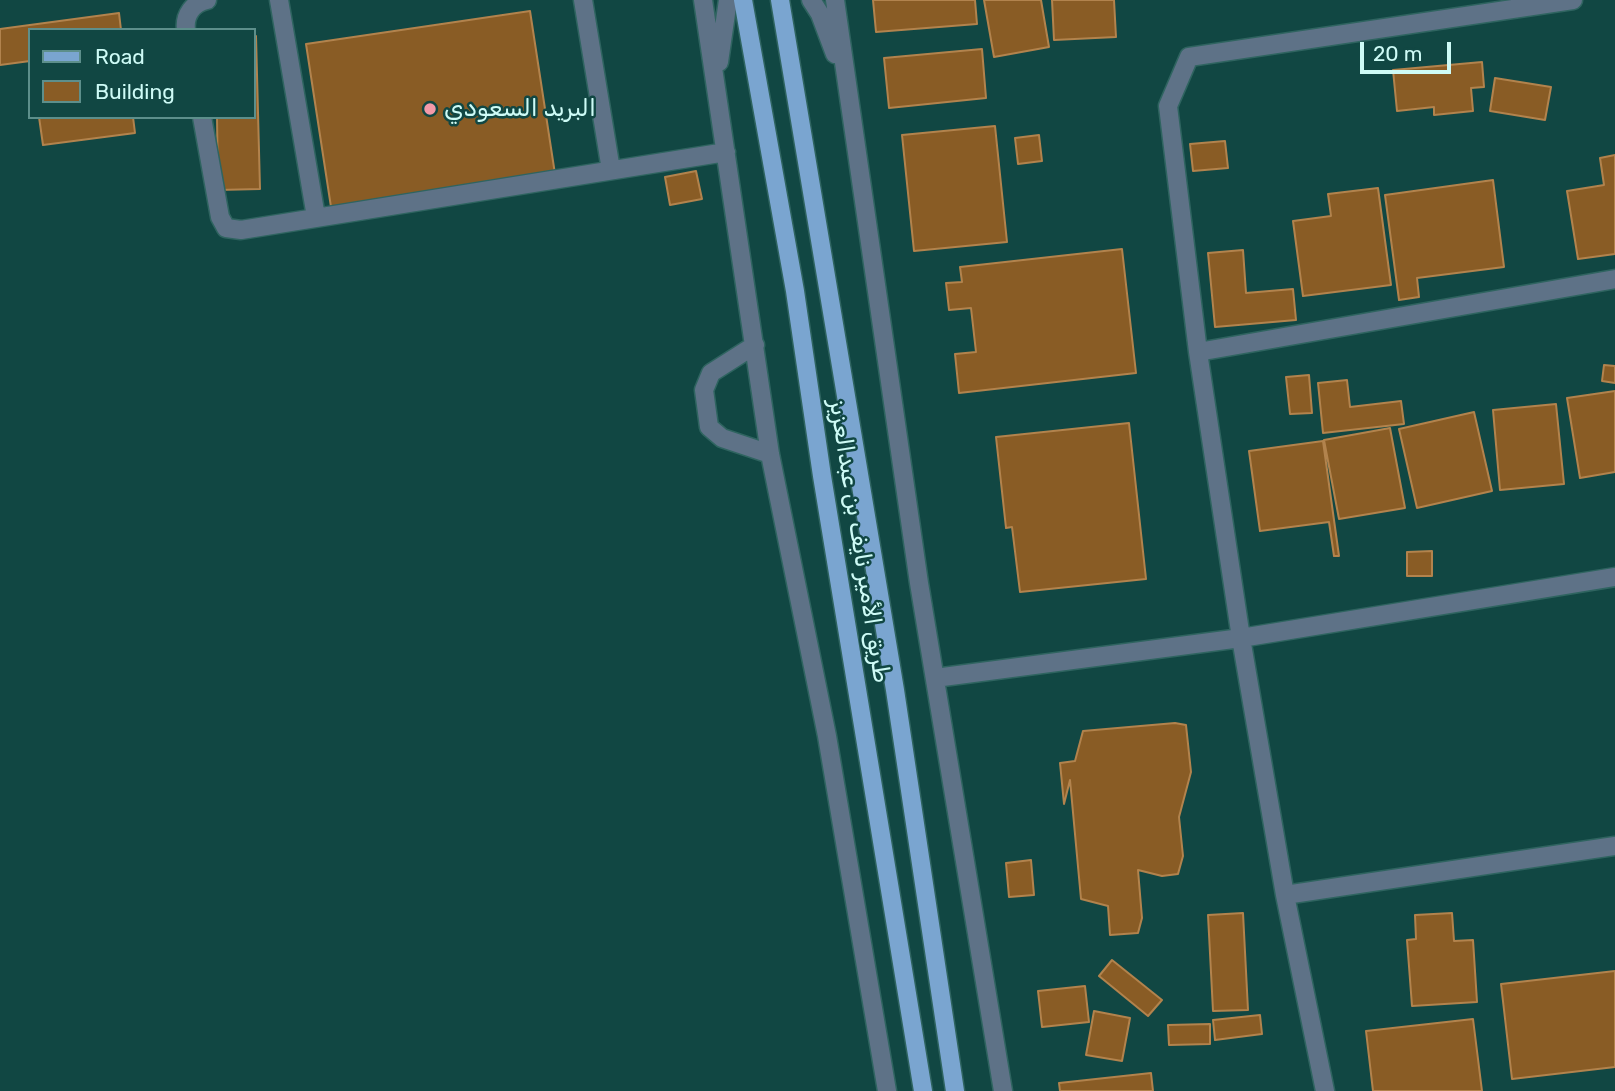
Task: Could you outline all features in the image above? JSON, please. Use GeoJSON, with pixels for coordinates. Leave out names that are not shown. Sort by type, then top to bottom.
{"type":"FeatureCollection","features":[{"type":"Feature","properties":{"kind":"main road","name":"طريق الأمير نايف بن عبدالعزيز"},"geometry":{"type":"LineString","coordinates":[[743,0],[795,291],[923,1091]]}},
{"type":"Feature","properties":{"kind":"main road","name":"طريق الأمير نايف بن عبدالعزيز"},"geometry":{"type":"LineString","coordinates":[[780,0],[895,690],[955,1091]]}},
{"type":"Feature","properties":{"kind":"street"},"geometry":{"type":"LineString","coordinates":[[186,28],[185,22],[191,9],[199,2],[207,0]]}},
{"type":"Feature","properties":{"kind":"street"},"geometry":{"type":"LineString","coordinates":[[279,0],[316,216]]}},
{"type":"Feature","properties":{"kind":"street"},"geometry":{"type":"LineString","coordinates":[[583,0],[611,170]]}},
{"type":"Feature","properties":{"kind":"street"},"geometry":{"type":"LineString","coordinates":[[703,0],[769,454],[827,736],[887,1091]]}},
{"type":"Feature","properties":{"kind":"street"},"geometry":{"type":"LineString","coordinates":[[716,85],[728,0]]}},
{"type":"Feature","properties":{"kind":"street"},"geometry":{"type":"LineString","coordinates":[[811,0],[820,14],[847,87]]}},
{"type":"Feature","properties":{"kind":"street"},"geometry":{"type":"LineString","coordinates":[[835,0],[935,678],[1003,1091]]}},
{"type":"Feature","properties":{"kind":"street"},"geometry":{"type":"LineString","coordinates":[[1325,1091],[1285,895],[1241,638],[1198,352],[1168,106],[1189,57],[1564,1]]}},
{"type":"Feature","properties":{"kind":"street"},"geometry":{"type":"LineString","coordinates":[[202,119],[220,217],[226,228],[241,230],[726,152]]}},
{"type":"Feature","properties":{"kind":"street"},"geometry":{"type":"LineString","coordinates":[[1198,352],[1615,279]]}},
{"type":"Feature","properties":{"kind":"street"},"geometry":{"type":"LineString","coordinates":[[755,345],[711,373],[704,390],[709,427],[722,438],[769,454]]}},
{"type":"Feature","properties":{"kind":"street"},"geometry":{"type":"LineString","coordinates":[[935,678],[1241,638],[1615,577]]}},
{"type":"Feature","properties":{"kind":"street"},"geometry":{"type":"LineString","coordinates":[[1285,895],[1615,846]]}},
{"type":"Feature","properties":{"kind":"building"},"geometry":{"type":"Polygon","coordinates":[[[873,0],[975,0],[977,24],[876,32],[873,0]]]}},
{"type":"Feature","properties":{"kind":"building"},"geometry":{"type":"Polygon","coordinates":[[[984,0],[1041,0],[1049,47],[994,57],[984,0]]]}},
{"type":"Feature","properties":{"kind":"building"},"geometry":{"type":"Polygon","coordinates":[[[1052,0],[1114,0],[1116,37],[1054,40],[1052,0]]]}},
{"type":"Feature","properties":{"kind":"building","name":"البريد السعودي"},"geometry":{"type":"Polygon","coordinates":[[[530,11],[555,174],[331,207],[306,44],[530,11]]]}},
{"type":"Feature","properties":{"kind":"building"},"geometry":{"type":"Polygon","coordinates":[[[119,13],[121,28],[28,28],[28,61],[0,65],[0,29],[119,13]]]}},
{"type":"Feature","properties":{"kind":"building"},"geometry":{"type":"Polygon","coordinates":[[[256,36],[260,189],[218,190],[217,119],[256,119],[256,36]]]}},
{"type":"Feature","properties":{"kind":"building"},"geometry":{"type":"Polygon","coordinates":[[[982,49],[986,98],[889,108],[884,58],[982,49]]]}},
{"type":"Feature","properties":{"kind":"building"},"geometry":{"type":"Polygon","coordinates":[[[1482,62],[1484,87],[1471,88],[1473,111],[1434,115],[1434,107],[1397,111],[1393,70],[1482,62]]]}},
{"type":"Feature","properties":{"kind":"building"},"geometry":{"type":"Polygon","coordinates":[[[1495,78],[1551,87],[1545,120],[1490,111],[1495,78]]]}},
{"type":"Feature","properties":{"kind":"building"},"geometry":{"type":"Polygon","coordinates":[[[39,119],[133,119],[135,133],[43,145],[39,119]]]}},
{"type":"Feature","properties":{"kind":"building"},"geometry":{"type":"Polygon","coordinates":[[[995,126],[1007,242],[914,251],[902,135],[995,126]]]}},
{"type":"Feature","properties":{"kind":"building"},"geometry":{"type":"Polygon","coordinates":[[[1039,135],[1042,161],[1018,164],[1015,138],[1039,135]]]}},
{"type":"Feature","properties":{"kind":"building"},"geometry":{"type":"Polygon","coordinates":[[[1225,141],[1228,168],[1193,171],[1190,144],[1225,141]]]}},
{"type":"Feature","properties":{"kind":"building"},"geometry":{"type":"Polygon","coordinates":[[[1615,155],[1615,254],[1578,259],[1567,191],[1604,185],[1600,158],[1615,155]]]}},
{"type":"Feature","properties":{"kind":"building"},"geometry":{"type":"Polygon","coordinates":[[[696,171],[702,199],[670,205],[665,177],[696,171]]]}},
{"type":"Feature","properties":{"kind":"building"},"geometry":{"type":"Polygon","coordinates":[[[1493,180],[1504,267],[1417,278],[1419,297],[1399,300],[1385,195],[1493,180]]]}},
{"type":"Feature","properties":{"kind":"building"},"geometry":{"type":"Polygon","coordinates":[[[1378,188],[1391,285],[1303,296],[1293,221],[1331,216],[1328,194],[1378,188]]]}},
{"type":"Feature","properties":{"kind":"building"},"geometry":{"type":"Polygon","coordinates":[[[1122,249],[1136,373],[959,393],[955,354],[976,352],[971,308],[949,310],[946,283],[962,282],[960,267],[1122,249]]]}},
{"type":"Feature","properties":{"kind":"building"},"geometry":{"type":"Polygon","coordinates":[[[1243,250],[1246,293],[1293,289],[1296,320],[1215,327],[1208,253],[1243,250]]]}},
{"type":"Feature","properties":{"kind":"building"},"geometry":{"type":"Polygon","coordinates":[[[1604,365],[1615,366],[1615,383],[1602,381],[1604,365]]]}},
{"type":"Feature","properties":{"kind":"building"},"geometry":{"type":"Polygon","coordinates":[[[1309,375],[1312,413],[1290,414],[1286,377],[1309,375]]]}},
{"type":"Feature","properties":{"kind":"building"},"geometry":{"type":"Polygon","coordinates":[[[1347,380],[1350,407],[1401,401],[1404,424],[1323,433],[1318,383],[1347,380]]]}},
{"type":"Feature","properties":{"kind":"building"},"geometry":{"type":"Polygon","coordinates":[[[1615,391],[1615,472],[1580,478],[1567,398],[1615,391]]]}},
{"type":"Feature","properties":{"kind":"building"},"geometry":{"type":"Polygon","coordinates":[[[1556,404],[1564,484],[1500,490],[1493,410],[1556,404]]]}},
{"type":"Feature","properties":{"kind":"building"},"geometry":{"type":"Polygon","coordinates":[[[1474,412],[1492,491],[1417,508],[1399,429],[1474,412]]]}},
{"type":"Feature","properties":{"kind":"building"},"geometry":{"type":"Polygon","coordinates":[[[1129,423],[1146,579],[1020,592],[1012,527],[1006,528],[996,437],[1129,423]]]}},
{"type":"Feature","properties":{"kind":"building"},"geometry":{"type":"Polygon","coordinates":[[[1390,428],[1405,508],[1339,519],[1324,440],[1390,428]]]}},
{"type":"Feature","properties":{"kind":"building"},"geometry":{"type":"Polygon","coordinates":[[[1323,441],[1339,556],[1334,556],[1329,522],[1260,531],[1249,451],[1323,441]]]}},
{"type":"Feature","properties":{"kind":"building"},"geometry":{"type":"Polygon","coordinates":[[[1432,551],[1432,576],[1407,576],[1407,552],[1432,551]]]}},
{"type":"Feature","properties":{"kind":"building"},"geometry":{"type":"Polygon","coordinates":[[[1175,723],[1186,725],[1191,772],[1179,817],[1183,856],[1178,874],[1162,876],[1138,870],[1142,918],[1138,933],[1110,935],[1108,906],[1081,899],[1070,780],[1064,804],[1060,763],[1075,761],[1083,731],[1175,723]]]}},
{"type":"Feature","properties":{"kind":"building"},"geometry":{"type":"Polygon","coordinates":[[[1031,860],[1034,895],[1009,897],[1006,863],[1031,860]]]}},
{"type":"Feature","properties":{"kind":"building"},"geometry":{"type":"Polygon","coordinates":[[[1243,913],[1248,1010],[1213,1011],[1208,915],[1243,913]]]}},
{"type":"Feature","properties":{"kind":"building"},"geometry":{"type":"Polygon","coordinates":[[[1452,913],[1454,941],[1473,940],[1477,1002],[1412,1006],[1407,940],[1416,939],[1415,915],[1452,913]]]}},
{"type":"Feature","properties":{"kind":"building"},"geometry":{"type":"Polygon","coordinates":[[[1112,960],[1162,1000],[1148,1016],[1099,976],[1112,960]]]}},
{"type":"Feature","properties":{"kind":"building"},"geometry":{"type":"Polygon","coordinates":[[[1615,971],[1615,1067],[1512,1079],[1501,984],[1615,971]]]}},
{"type":"Feature","properties":{"kind":"building"},"geometry":{"type":"Polygon","coordinates":[[[1085,986],[1089,1022],[1042,1027],[1038,991],[1085,986]]]}},
{"type":"Feature","properties":{"kind":"building"},"geometry":{"type":"Polygon","coordinates":[[[1094,1011],[1130,1018],[1122,1061],[1086,1055],[1094,1011]]]}},
{"type":"Feature","properties":{"kind":"building"},"geometry":{"type":"Polygon","coordinates":[[[1260,1015],[1262,1034],[1215,1040],[1213,1020],[1260,1015]]]}},
{"type":"Feature","properties":{"kind":"building"},"geometry":{"type":"Polygon","coordinates":[[[1473,1019],[1482,1091],[1373,1091],[1366,1031],[1473,1019]]]}},
{"type":"Feature","properties":{"kind":"building"},"geometry":{"type":"Polygon","coordinates":[[[1210,1024],[1210,1044],[1169,1045],[1168,1025],[1210,1024]]]}},
{"type":"Feature","properties":{"kind":"building"},"geometry":{"type":"Polygon","coordinates":[[[1151,1073],[1153,1091],[1060,1091],[1059,1083],[1151,1073]]]}},
{"type":"Feature","properties":{"kind":"place","name":"البريد السعودي"},"geometry":{"type":"Point","coordinates":[430,109]}}]}
